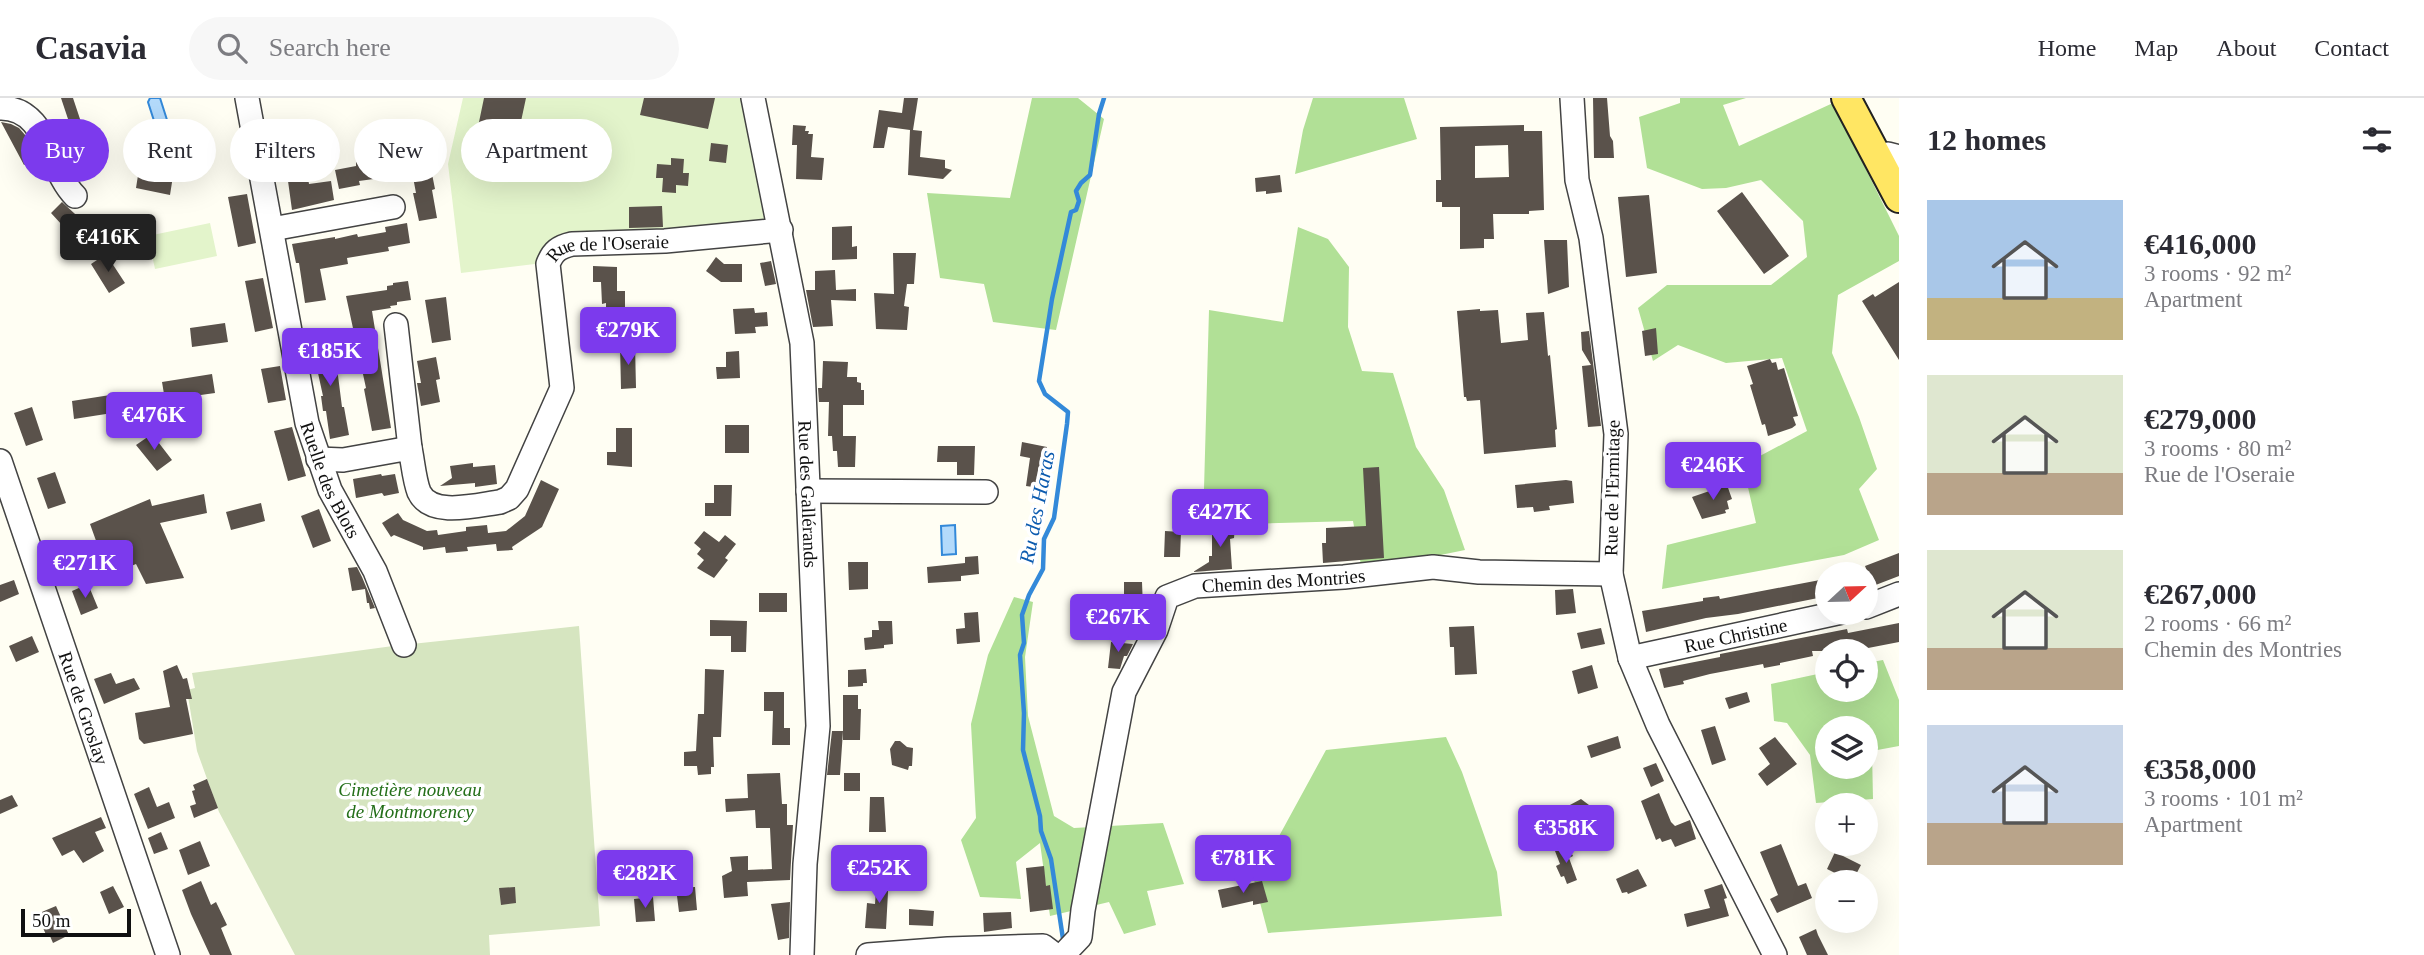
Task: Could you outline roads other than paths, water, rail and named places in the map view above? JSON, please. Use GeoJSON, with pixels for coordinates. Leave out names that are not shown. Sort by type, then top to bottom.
{"type":"FeatureCollection","features":[{"type":"Feature","properties":{"kind":"main road"},"geometry":{"type":"LineString","coordinates":[[1846,98],[1893,173]]}},
{"type":"Feature","properties":{"kind":"street","name":"Rue des Gallérands"},"geometry":{"type":"LineString","coordinates":[[753,98],[802,343],[818,726],[805,864],[802,955]]}},
{"type":"Feature","properties":{"kind":"street","name":"Rue des Gallérands"},"geometry":{"type":"LineString","coordinates":[[759,128],[761,98]]}},
{"type":"Feature","properties":{"kind":"street","name":"Rue de l'Ermitage"},"geometry":{"type":"LineString","coordinates":[[1572,98],[1577,180],[1591,238],[1616,434],[1611,574],[1630,658],[1658,725],[1775,955]]}},
{"type":"Feature","properties":{"kind":"street","name":"Ruelle des Blots"},"geometry":{"type":"LineString","coordinates":[[249,106],[307,423],[330,490],[375,571],[404,645]]}},
{"type":"Feature","properties":{"kind":"street"},"geometry":{"type":"LineString","coordinates":[[0,108],[13,108],[33,121],[66,187],[75,196]]}},
{"type":"Feature","properties":{"kind":"street"},"geometry":{"type":"LineString","coordinates":[[272,229],[393,207]]}},
{"type":"Feature","properties":{"kind":"street","name":"Rue de l'Oseraie"},"geometry":{"type":"LineString","coordinates":[[410,448],[418,490],[425,501],[438,509],[500,502],[509,498],[517,489],[562,388],[548,264],[552,253],[560,247],[781,230]]}},
{"type":"Feature","properties":{"kind":"street"},"geometry":{"type":"LineString","coordinates":[[318,459],[343,460],[410,448],[396,325]]}},
{"type":"Feature","properties":{"kind":"street","name":"Rue de Groslay"},"geometry":{"type":"LineString","coordinates":[[0,461],[168,955]]}},
{"type":"Feature","properties":{"kind":"street"},"geometry":{"type":"LineString","coordinates":[[808,491],[986,492]]}},
{"type":"Feature","properties":{"kind":"street","name":"Chemin des Montries"},"geometry":{"type":"LineString","coordinates":[[1063,955],[1080,937],[1124,692],[1156,630],[1167,597],[1195,586],[1344,578],[1433,567],[1479,572],[1611,574]]}},
{"type":"Feature","properties":{"kind":"street"},"geometry":{"type":"LineString","coordinates":[[1878,602],[1899,594]]}},
{"type":"Feature","properties":{"kind":"street","name":"Rue Christine"},"geometry":{"type":"LineString","coordinates":[[1630,658],[1815,618]]}},
{"type":"Feature","properties":{"kind":"street"},"geometry":{"type":"LineString","coordinates":[[868,955],[1043,946],[1055,955]]}},
{"type":"Feature","properties":{"kind":"water"},"geometry":{"type":"Polygon","coordinates":[[[150,98],[160,98],[167,119],[153,119],[148,102],[150,98]]]}},
{"type":"Feature","properties":{"kind":"water"},"geometry":{"type":"Polygon","coordinates":[[[955,525],[956,554],[942,555],[941,526],[955,525]]]}},
{"type":"Feature","properties":{"kind":"waterway","name":"Ru des Haras"},"geometry":{"type":"LineString","coordinates":[[1063,939],[1051,859],[1041,831],[1040,816],[1023,750],[1024,713],[1020,655],[1024,643],[1022,615],[1043,569],[1044,539],[1054,518],[1068,412],[1045,394],[1039,381],[1052,299],[1071,212],[1076,210],[1079,201],[1076,191],[1090,175],[1104,98]]}},
{"type":"Feature","properties":{"kind":"park label","name":"Cimetière nouveau de Montmorency"},"geometry":{"type":"Point","coordinates":[410,800]}}]}
